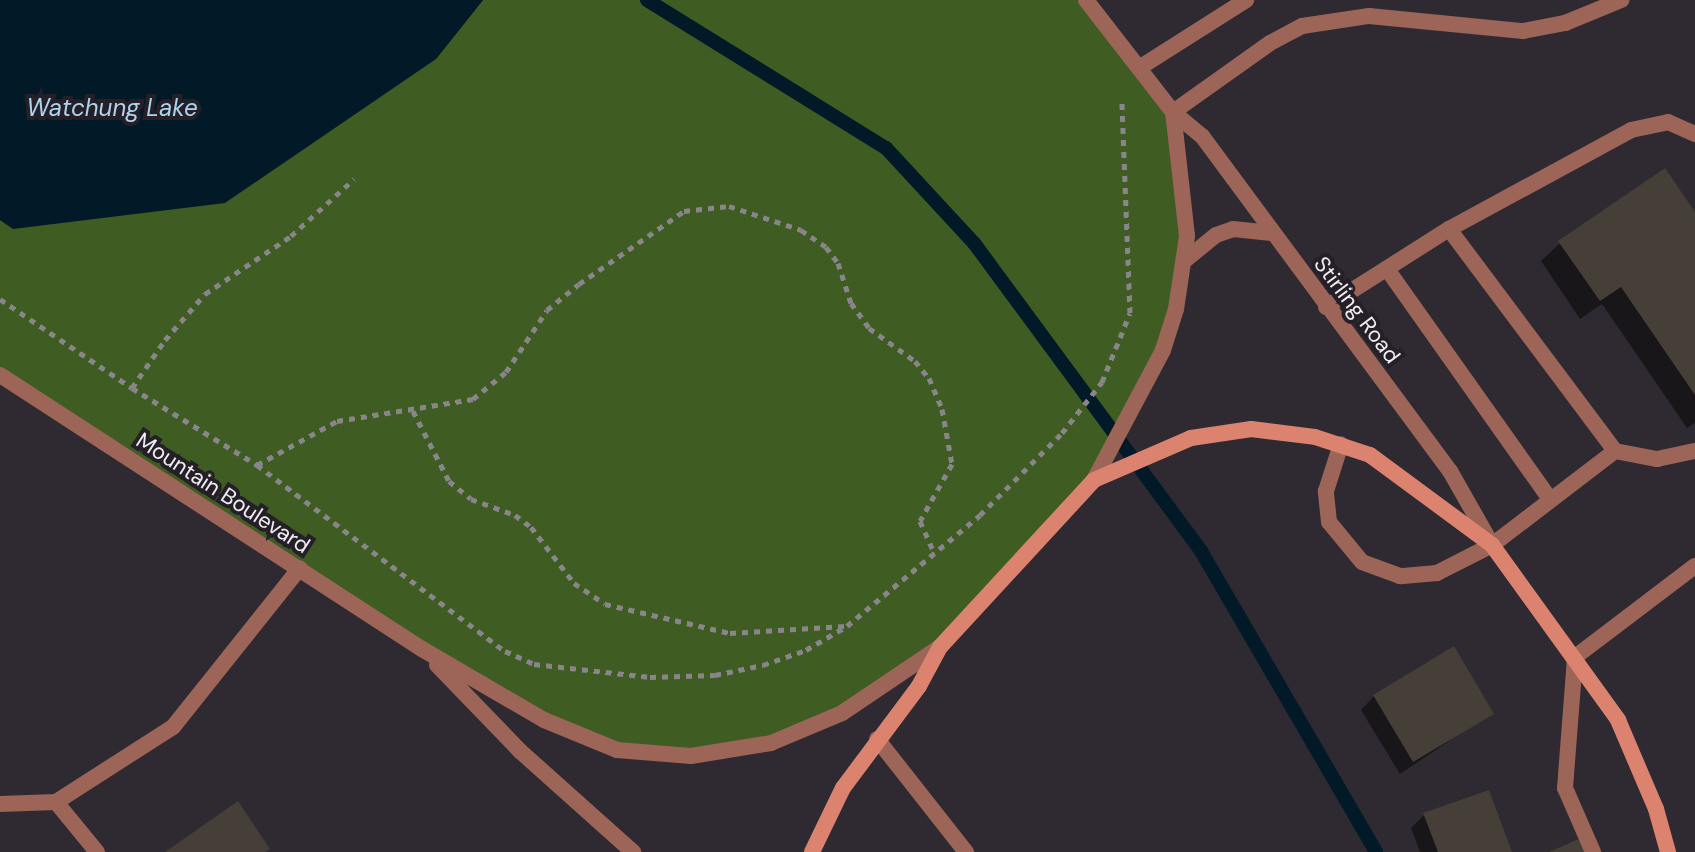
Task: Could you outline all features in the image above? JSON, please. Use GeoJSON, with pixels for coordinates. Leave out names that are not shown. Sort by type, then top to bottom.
{"type":"FeatureCollection","features":[{"type":"Feature","properties":{"kind":"main road"},"geometry":{"type":"LineString","coordinates":[[812,852],[843,788],[919,686],[940,647],[1094,480],[1162,448],[1251,429],[1341,444],[1370,455],[1431,495],[1492,545],[1575,657],[1636,756],[1668,852]]}},
{"type":"Feature","properties":{"kind":"street","name":"Stirling Road"},"geometry":{"type":"LineString","coordinates":[[1086,0],[1173,112],[1202,136],[1450,471],[1492,545]]}},
{"type":"Feature","properties":{"kind":"street"},"geometry":{"type":"LineString","coordinates":[[1139,68],[1246,0]]}},
{"type":"Feature","properties":{"kind":"street"},"geometry":{"type":"LineString","coordinates":[[1094,480],[1163,350],[1184,261],[1185,207],[1173,112],[1270,43],[1302,26],[1369,16],[1523,31],[1565,23],[1621,0]]}},
{"type":"Feature","properties":{"kind":"street"},"geometry":{"type":"LineString","coordinates":[[1326,307],[1449,229],[1631,130],[1668,122],[1695,134]]}},
{"type":"Feature","properties":{"kind":"street"},"geometry":{"type":"LineString","coordinates":[[1184,261],[1216,235],[1233,229],[1272,233]]}},
{"type":"Feature","properties":{"kind":"street"},"geometry":{"type":"LineString","coordinates":[[1449,229],[1615,451],[1657,459],[1695,451]]}},
{"type":"Feature","properties":{"kind":"street"},"geometry":{"type":"LineString","coordinates":[[1387,269],[1550,499]]}},
{"type":"Feature","properties":{"kind":"street","name":"Mountain Boulevard"},"geometry":{"type":"LineString","coordinates":[[0,375],[422,649],[580,738],[617,750],[691,756],[771,743],[808,730],[940,647]]}},
{"type":"Feature","properties":{"kind":"street"},"geometry":{"type":"LineString","coordinates":[[1341,444],[1326,491],[1329,522],[1362,562],[1400,576],[1437,573],[1492,545],[1615,451]]}},
{"type":"Feature","properties":{"kind":"street"},"geometry":{"type":"LineString","coordinates":[[0,804],[56,802],[173,727],[300,568]]}},
{"type":"Feature","properties":{"kind":"street"},"geometry":{"type":"LineString","coordinates":[[1593,852],[1565,788],[1575,657],[1693,574]]}},
{"type":"Feature","properties":{"kind":"street","name":"Mountain Boulevard"},"geometry":{"type":"LineString","coordinates":[[422,649],[520,751],[633,852]]}},
{"type":"Feature","properties":{"kind":"street"},"geometry":{"type":"LineString","coordinates":[[877,739],[966,852]]}},
{"type":"Feature","properties":{"kind":"street"},"geometry":{"type":"LineString","coordinates":[[56,802],[97,852]]}},
{"type":"Feature","properties":{"kind":"path"},"geometry":{"type":"LineString","coordinates":[[0,299],[132,388],[257,465],[505,651],[534,664],[650,677],[715,675],[806,650],[847,626],[934,553],[1062,433],[1102,382],[1130,313],[1122,92]]}},
{"type":"Feature","properties":{"kind":"path"},"geometry":{"type":"LineString","coordinates":[[132,388],[165,340],[205,294],[291,236],[354,179]]}},
{"type":"Feature","properties":{"kind":"path"},"geometry":{"type":"LineString","coordinates":[[257,465],[337,421],[473,399],[492,388],[547,310],[684,211],[729,206],[759,213],[826,247],[838,263],[851,303],[869,328],[915,361],[929,378],[942,409],[952,464],[920,521],[934,553]]}},
{"type":"Feature","properties":{"kind":"path"},"geometry":{"type":"LineString","coordinates":[[413,411],[449,481],[471,499],[515,515],[531,527],[574,583],[605,604],[730,633],[847,626]]}},
{"type":"Feature","properties":{"kind":"green space"},"geometry":{"type":"Polygon","coordinates":[[[483,0],[1086,0],[1173,112],[1185,207],[1176,309],[1094,480],[940,647],[808,730],[652,755],[544,720],[0,375],[0,220],[14,229],[436,59],[483,0]]]}},
{"type":"Feature","properties":{"kind":"water","name":"Watchung Lake"},"geometry":{"type":"Polygon","coordinates":[[[0,0],[483,0],[436,59],[225,203],[13,229],[0,220],[0,0]]]}},
{"type":"Feature","properties":{"kind":"building"},"geometry":{"type":"Polygon","coordinates":[[[1665,168],[1695,212],[1695,395],[1621,287],[1600,301],[1558,241],[1665,168]]]}},
{"type":"Feature","properties":{"kind":"building"},"geometry":{"type":"Polygon","coordinates":[[[1454,646],[1494,714],[1413,762],[1373,695],[1454,646]]]}},
{"type":"Feature","properties":{"kind":"building"},"geometry":{"type":"Polygon","coordinates":[[[1489,790],[1512,852],[1438,852],[1423,813],[1489,790]]]}},
{"type":"Feature","properties":{"kind":"building"},"geometry":{"type":"Polygon","coordinates":[[[238,801],[270,849],[265,852],[165,852],[238,801]]]}},
{"type":"Feature","properties":{"kind":"building"},"geometry":{"type":"Polygon","coordinates":[[[1579,839],[1585,852],[1549,852],[1579,839]]]}},
{"type":"Feature","properties":{"kind":"waterway"},"geometry":{"type":"LineString","coordinates":[[647,0],[886,148],[974,243],[1201,551],[1376,852]]}}]}
